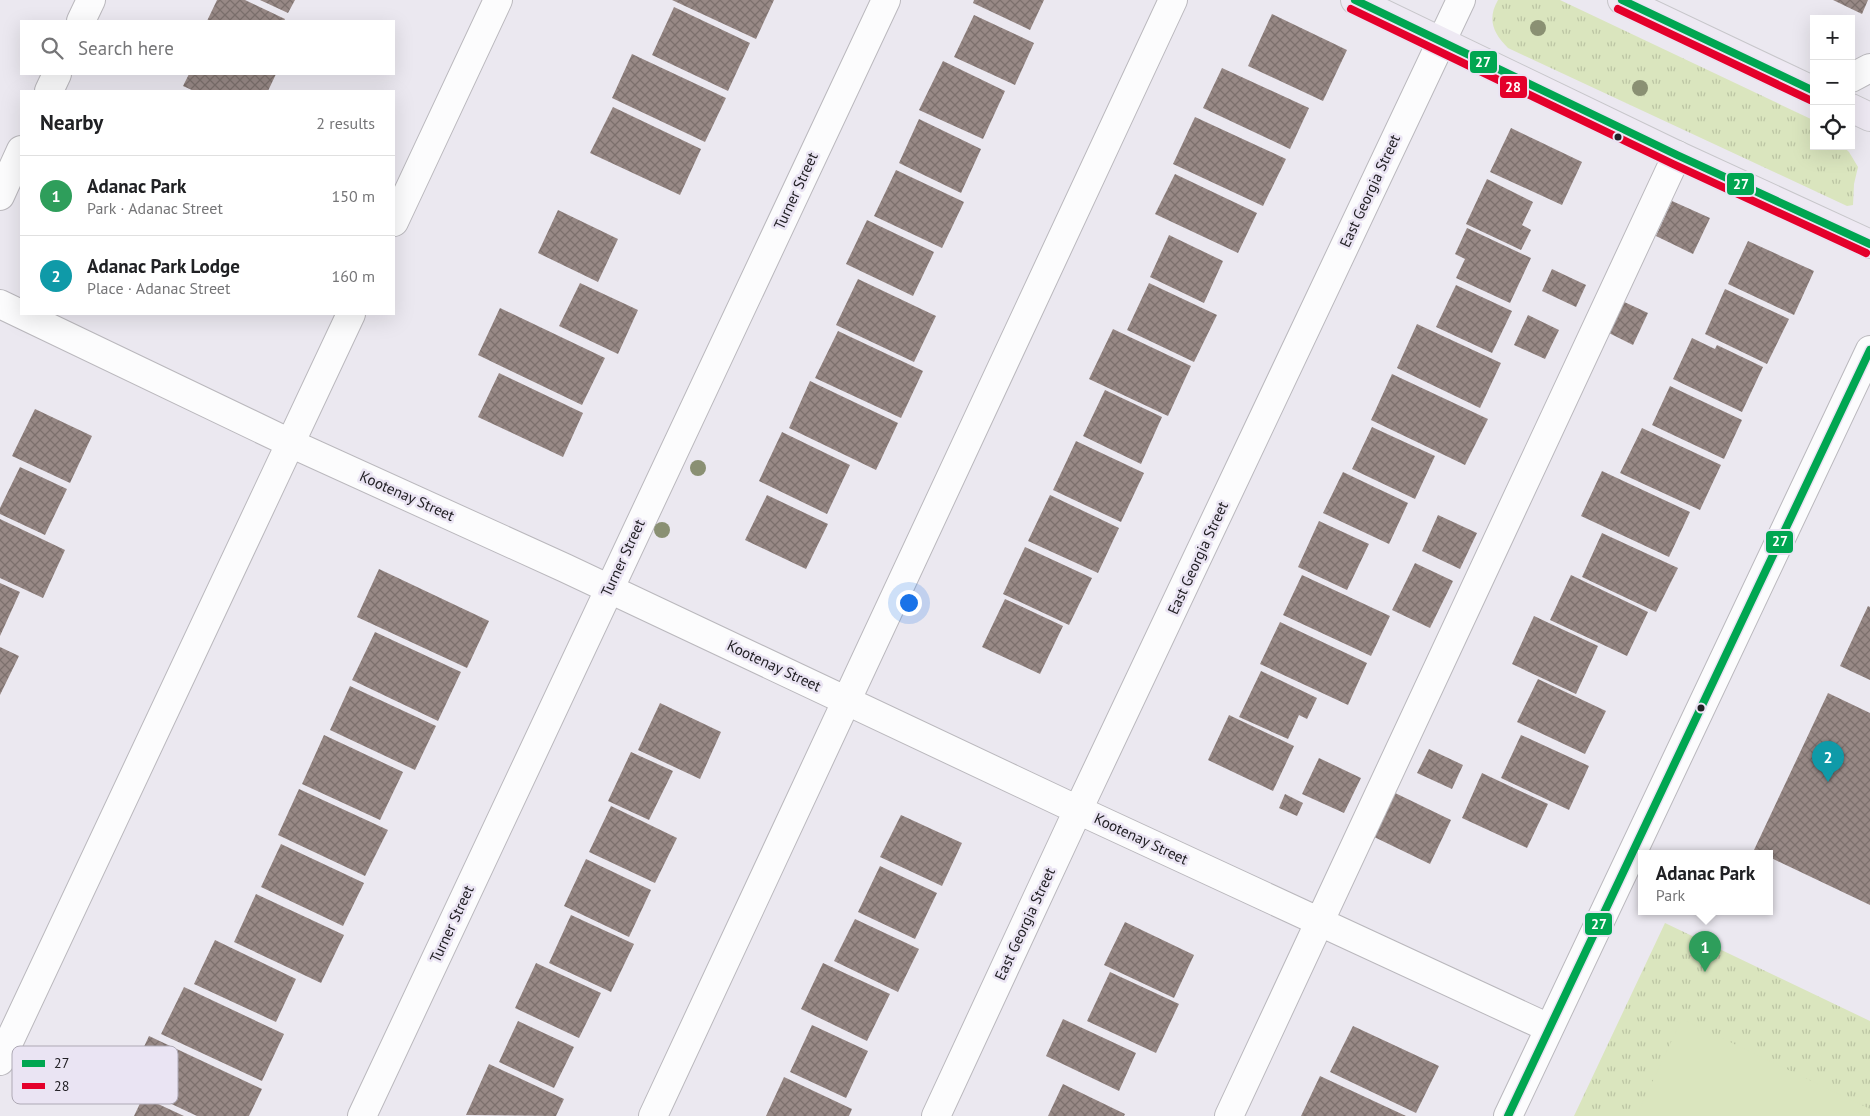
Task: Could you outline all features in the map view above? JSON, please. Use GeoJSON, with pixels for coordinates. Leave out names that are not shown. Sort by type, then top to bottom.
{"type":"FeatureCollection","features":[{"type":"Feature","properties":{"kind":"main road"},"geometry":{"type":"LineString","coordinates":[[1355,0],[1677,155],[1870,244]]}},
{"type":"Feature","properties":{"kind":"main road"},"geometry":{"type":"LineString","coordinates":[[1622,0],[1810,89]]}},
{"type":"Feature","properties":{"kind":"street"},"geometry":{"type":"LineString","coordinates":[[81,20],[91,0]]}},
{"type":"Feature","properties":{"kind":"street"},"geometry":{"type":"LineString","coordinates":[[395,220],[498,0]]}},
{"type":"Feature","properties":{"kind":"street","name":"Turner Street"},"geometry":{"type":"LineString","coordinates":[[362,1116],[886,0]]}},
{"type":"Feature","properties":{"kind":"street"},"geometry":{"type":"LineString","coordinates":[[652,1116],[848,701],[1173,0]]}},
{"type":"Feature","properties":{"kind":"street","name":"East Georgia Street"},"geometry":{"type":"LineString","coordinates":[[936,1116],[1078,810],[1461,0]]}},
{"type":"Feature","properties":{"kind":"street"},"geometry":{"type":"LineString","coordinates":[[1855,76],[1870,68]]}},
{"type":"Feature","properties":{"kind":"street"},"geometry":{"type":"LineString","coordinates":[[49,90],[56,75]]}},
{"type":"Feature","properties":{"kind":"street"},"geometry":{"type":"LineString","coordinates":[[0,196],[20,152]]}},
{"type":"Feature","properties":{"kind":"street"},"geometry":{"type":"LineString","coordinates":[[1229,1116],[1677,155]]}},
{"type":"Feature","properties":{"kind":"street","name":"Kootenay Street"},"geometry":{"type":"LineString","coordinates":[[0,304],[20,314]]}},
{"type":"Feature","properties":{"kind":"street","name":"Kootenay Street"},"geometry":{"type":"LineString","coordinates":[[23,315],[290,443],[609,588],[1078,810],[1549,1028]]}},
{"type":"Feature","properties":{"kind":"street"},"geometry":{"type":"LineString","coordinates":[[0,1061],[350,315]]}},
{"type":"Feature","properties":{"kind":"street"},"geometry":{"type":"LineString","coordinates":[[1508,1116],[1870,350]]}},
{"type":"Feature","properties":{"kind":"green space"},"geometry":{"type":"Polygon","coordinates":[[[1498,0],[1560,0],[1810,119],[1810,150],[1847,150],[1858,167],[1854,184],[1853,205],[1847,206],[1508,48],[1493,26],[1492,20],[1498,0]]]}},
{"type":"Feature","properties":{"kind":"green space"},"geometry":{"type":"Polygon","coordinates":[[[1665,923],[1870,1021],[1870,1116],[1574,1116],[1665,923]]]}},
{"type":"Feature","properties":{"kind":"green space"},"geometry":{"type":"Polygon","coordinates":[[[1682,1019],[1870,1109],[1870,1116],[1636,1116],[1682,1019]]]}},
{"type":"Feature","properties":{"kind":"building"},"geometry":{"type":"Polygon","coordinates":[[[217,0],[245,0],[285,19],[284,20],[207,20],[217,0]]]}},
{"type":"Feature","properties":{"kind":"building"},"geometry":{"type":"Polygon","coordinates":[[[260,0],[295,0],[288,13],[260,0]]]}},
{"type":"Feature","properties":{"kind":"building"},"geometry":{"type":"Polygon","coordinates":[[[672,0],[774,0],[756,39],[672,0]]]}},
{"type":"Feature","properties":{"kind":"building"},"geometry":{"type":"Polygon","coordinates":[[[974,0],[1044,0],[1030,30],[973,3],[974,0]]]}},
{"type":"Feature","properties":{"kind":"building"},"geometry":{"type":"Polygon","coordinates":[[[1833,0],[1868,0],[1862,14],[1833,0]]]}},
{"type":"Feature","properties":{"kind":"building"},"geometry":{"type":"Polygon","coordinates":[[[674,7],[750,43],[728,91],[652,55],[674,7]]]}},
{"type":"Feature","properties":{"kind":"building"},"geometry":{"type":"Polygon","coordinates":[[[1272,14],[1347,50],[1323,101],[1248,66],[1272,14]]]}},
{"type":"Feature","properties":{"kind":"building"},"geometry":{"type":"Polygon","coordinates":[[[974,15],[1034,43],[1015,85],[954,57],[974,15]]]}},
{"type":"Feature","properties":{"kind":"building"},"geometry":{"type":"Polygon","coordinates":[[[632,54],[726,98],[705,142],[612,98],[632,54]]]}},
{"type":"Feature","properties":{"kind":"building"},"geometry":{"type":"Polygon","coordinates":[[[943,61],[1005,91],[983,139],[919,110],[943,61]]]}},
{"type":"Feature","properties":{"kind":"building"},"geometry":{"type":"Polygon","coordinates":[[[1222,68],[1309,108],[1290,149],[1203,108],[1222,68]]]}},
{"type":"Feature","properties":{"kind":"building"},"geometry":{"type":"Polygon","coordinates":[[[188,75],[276,75],[268,90],[192,90],[183,86],[188,75]]]}},
{"type":"Feature","properties":{"kind":"building"},"geometry":{"type":"Polygon","coordinates":[[[613,107],[701,149],[680,195],[590,153],[613,107]]]}},
{"type":"Feature","properties":{"kind":"building"},"geometry":{"type":"Polygon","coordinates":[[[1195,117],[1286,159],[1263,206],[1173,164],[1195,117]]]}},
{"type":"Feature","properties":{"kind":"building"},"geometry":{"type":"Polygon","coordinates":[[[919,119],[981,149],[961,193],[899,163],[919,119]]]}},
{"type":"Feature","properties":{"kind":"building"},"geometry":{"type":"Polygon","coordinates":[[[1511,128],[1582,162],[1562,205],[1490,172],[1511,128]]]}},
{"type":"Feature","properties":{"kind":"building"},"geometry":{"type":"Polygon","coordinates":[[[896,170],[964,202],[942,248],[874,216],[896,170]]]}},
{"type":"Feature","properties":{"kind":"building"},"geometry":{"type":"Polygon","coordinates":[[[1175,174],[1257,213],[1238,253],[1155,214],[1175,174]]]}},
{"type":"Feature","properties":{"kind":"building"},"geometry":{"type":"Polygon","coordinates":[[[1487,179],[1533,202],[1522,225],[1531,230],[1521,250],[1466,224],[1487,179]]]}},
{"type":"Feature","properties":{"kind":"building"},"geometry":{"type":"Polygon","coordinates":[[[1672,201],[1710,218],[1693,254],[1656,236],[1672,201]]]}},
{"type":"Feature","properties":{"kind":"building"},"geometry":{"type":"Polygon","coordinates":[[[558,210],[618,239],[598,282],[538,253],[558,210]]]}},
{"type":"Feature","properties":{"kind":"building"},"geometry":{"type":"Polygon","coordinates":[[[867,220],[934,252],[913,296],[846,264],[867,220]]]}},
{"type":"Feature","properties":{"kind":"building"},"geometry":{"type":"Polygon","coordinates":[[[1467,228],[1531,258],[1510,303],[1456,278],[1465,259],[1455,254],[1467,228]]]}},
{"type":"Feature","properties":{"kind":"building"},"geometry":{"type":"Polygon","coordinates":[[[1169,235],[1223,261],[1204,303],[1150,277],[1169,235]]]}},
{"type":"Feature","properties":{"kind":"building"},"geometry":{"type":"Polygon","coordinates":[[[1748,241],[1814,271],[1794,315],[1728,284],[1748,241]]]}},
{"type":"Feature","properties":{"kind":"building"},"geometry":{"type":"Polygon","coordinates":[[[1552,269],[1586,285],[1576,307],[1542,291],[1552,269]]]}},
{"type":"Feature","properties":{"kind":"building"},"geometry":{"type":"Polygon","coordinates":[[[858,279],[936,316],[914,362],[836,325],[858,279]]]}},
{"type":"Feature","properties":{"kind":"building"},"geometry":{"type":"Polygon","coordinates":[[[580,283],[638,310],[618,354],[559,326],[580,283]]]}},
{"type":"Feature","properties":{"kind":"building"},"geometry":{"type":"Polygon","coordinates":[[[1149,283],[1217,315],[1194,362],[1127,330],[1149,283]]]}},
{"type":"Feature","properties":{"kind":"building"},"geometry":{"type":"Polygon","coordinates":[[[1456,285],[1512,311],[1492,353],[1436,327],[1456,285]]]}},
{"type":"Feature","properties":{"kind":"building"},"geometry":{"type":"Polygon","coordinates":[[[1725,289],[1789,319],[1767,364],[1705,334],[1725,289]]]}},
{"type":"Feature","properties":{"kind":"building"},"geometry":{"type":"Polygon","coordinates":[[[1620,300],[1648,313],[1633,345],[1605,331],[1620,300]]]}},
{"type":"Feature","properties":{"kind":"building"},"geometry":{"type":"Polygon","coordinates":[[[500,308],[605,358],[582,405],[478,355],[500,308]]]}},
{"type":"Feature","properties":{"kind":"building"},"geometry":{"type":"Polygon","coordinates":[[[1528,315],[1559,330],[1545,359],[1514,345],[1528,315]]]}},
{"type":"Feature","properties":{"kind":"building"},"geometry":{"type":"Polygon","coordinates":[[[1417,324],[1501,363],[1480,408],[1397,368],[1417,324]]]}},
{"type":"Feature","properties":{"kind":"building"},"geometry":{"type":"Polygon","coordinates":[[[1113,329],[1191,366],[1168,416],[1089,379],[1113,329]]]}},
{"type":"Feature","properties":{"kind":"building"},"geometry":{"type":"Polygon","coordinates":[[[838,331],[923,371],[901,418],[815,378],[838,331]]]}},
{"type":"Feature","properties":{"kind":"building"},"geometry":{"type":"Polygon","coordinates":[[[1692,338],[1715,349],[1717,345],[1763,367],[1742,412],[1673,379],[1692,338]]]}},
{"type":"Feature","properties":{"kind":"building"},"geometry":{"type":"Polygon","coordinates":[[[499,373],[583,413],[563,457],[478,417],[499,373]]]}},
{"type":"Feature","properties":{"kind":"building"},"geometry":{"type":"Polygon","coordinates":[[[1392,374],[1488,419],[1465,465],[1371,420],[1392,374]]]}},
{"type":"Feature","properties":{"kind":"building"},"geometry":{"type":"Polygon","coordinates":[[[810,381],[898,423],[876,470],[789,428],[810,381]]]}},
{"type":"Feature","properties":{"kind":"building"},"geometry":{"type":"Polygon","coordinates":[[[1670,386],[1742,420],[1724,459],[1652,425],[1670,386]]]}},
{"type":"Feature","properties":{"kind":"building"},"geometry":{"type":"Polygon","coordinates":[[[1105,390],[1162,417],[1141,464],[1083,436],[1105,390]]]}},
{"type":"Feature","properties":{"kind":"building"},"geometry":{"type":"Polygon","coordinates":[[[35,409],[92,436],[70,483],[12,456],[35,409]]]}},
{"type":"Feature","properties":{"kind":"building"},"geometry":{"type":"Polygon","coordinates":[[[1372,427],[1435,456],[1415,499],[1352,469],[1372,427]]]}},
{"type":"Feature","properties":{"kind":"building"},"geometry":{"type":"Polygon","coordinates":[[[1642,428],[1721,465],[1700,510],[1620,473],[1642,428]]]}},
{"type":"Feature","properties":{"kind":"building"},"geometry":{"type":"Polygon","coordinates":[[[782,432],[850,465],[827,514],[759,481],[782,432]]]}},
{"type":"Feature","properties":{"kind":"building"},"geometry":{"type":"Polygon","coordinates":[[[1076,441],[1144,473],[1121,522],[1053,490],[1076,441]]]}},
{"type":"Feature","properties":{"kind":"building"},"geometry":{"type":"Polygon","coordinates":[[[20,467],[67,489],[45,535],[0,514],[0,508],[20,467]]]}},
{"type":"Feature","properties":{"kind":"building"},"geometry":{"type":"Polygon","coordinates":[[[1602,471],[1690,512],[1669,557],[1581,516],[1602,471]]]}},
{"type":"Feature","properties":{"kind":"building"},"geometry":{"type":"Polygon","coordinates":[[[1343,472],[1408,503],[1389,544],[1323,513],[1343,472]]]}},
{"type":"Feature","properties":{"kind":"building"},"geometry":{"type":"Polygon","coordinates":[[[767,495],[828,524],[806,569],[745,540],[767,495]]]}},
{"type":"Feature","properties":{"kind":"building"},"geometry":{"type":"Polygon","coordinates":[[[1050,495],[1119,528],[1098,573],[1028,541],[1050,495]]]}},
{"type":"Feature","properties":{"kind":"building"},"geometry":{"type":"Polygon","coordinates":[[[1438,515],[1477,533],[1460,569],[1422,551],[1438,515]]]}},
{"type":"Feature","properties":{"kind":"building"},"geometry":{"type":"Polygon","coordinates":[[[0,519],[65,550],[43,598],[0,578],[0,519]]]}},
{"type":"Feature","properties":{"kind":"building"},"geometry":{"type":"Polygon","coordinates":[[[1319,521],[1369,544],[1347,590],[1298,567],[1319,521]]]}},
{"type":"Feature","properties":{"kind":"building"},"geometry":{"type":"Polygon","coordinates":[[[1602,533],[1678,568],[1656,612],[1582,577],[1602,533]]]}},
{"type":"Feature","properties":{"kind":"building"},"geometry":{"type":"Polygon","coordinates":[[[1025,547],[1092,578],[1069,625],[1003,594],[1025,547]]]}},
{"type":"Feature","properties":{"kind":"building"},"geometry":{"type":"Polygon","coordinates":[[[1415,563],[1453,581],[1430,628],[1392,610],[1415,563]]]}},
{"type":"Feature","properties":{"kind":"building"},"geometry":{"type":"Polygon","coordinates":[[[379,569],[489,621],[467,668],[357,617],[379,569]]]}},
{"type":"Feature","properties":{"kind":"building"},"geometry":{"type":"Polygon","coordinates":[[[1302,575],[1390,616],[1371,656],[1283,615],[1302,575]]]}},
{"type":"Feature","properties":{"kind":"building"},"geometry":{"type":"Polygon","coordinates":[[[1571,575],[1648,612],[1627,656],[1550,620],[1571,575]]]}},
{"type":"Feature","properties":{"kind":"building"},"geometry":{"type":"Polygon","coordinates":[[[0,583],[20,592],[0,636],[0,583]]]}},
{"type":"Feature","properties":{"kind":"building"},"geometry":{"type":"Polygon","coordinates":[[[1005,599],[1063,626],[1040,674],[982,647],[1005,599]]]}},
{"type":"Feature","properties":{"kind":"building"},"geometry":{"type":"Polygon","coordinates":[[[1868,606],[1870,607],[1870,680],[1840,666],[1868,606]]]}},
{"type":"Feature","properties":{"kind":"building"},"geometry":{"type":"Polygon","coordinates":[[[1534,616],[1598,646],[1576,694],[1512,664],[1534,616]]]}},
{"type":"Feature","properties":{"kind":"building"},"geometry":{"type":"Polygon","coordinates":[[[1280,622],[1367,663],[1348,705],[1260,664],[1280,622]]]}},
{"type":"Feature","properties":{"kind":"building"},"geometry":{"type":"Polygon","coordinates":[[[375,632],[461,672],[438,721],[352,680],[375,632]]]}},
{"type":"Feature","properties":{"kind":"building"},"geometry":{"type":"Polygon","coordinates":[[[0,647],[19,656],[0,695],[0,647]]]}},
{"type":"Feature","properties":{"kind":"building"},"geometry":{"type":"Polygon","coordinates":[[[1261,671],[1317,698],[1307,719],[1299,715],[1288,739],[1239,717],[1261,671]]]}},
{"type":"Feature","properties":{"kind":"building"},"geometry":{"type":"Polygon","coordinates":[[[1538,679],[1606,711],[1585,754],[1517,722],[1538,679]]]}},
{"type":"Feature","properties":{"kind":"building"},"geometry":{"type":"Polygon","coordinates":[[[350,686],[436,726],[415,770],[330,730],[350,686]]]}},
{"type":"Feature","properties":{"kind":"building"},"geometry":{"type":"Polygon","coordinates":[[[1828,693],[1870,713],[1870,905],[1773,859],[1773,850],[1754,850],[1828,693]]]}},
{"type":"Feature","properties":{"kind":"building"},"geometry":{"type":"Polygon","coordinates":[[[660,703],[721,732],[700,779],[638,750],[660,703]]]}},
{"type":"Feature","properties":{"kind":"building"},"geometry":{"type":"Polygon","coordinates":[[[1229,715],[1294,746],[1273,791],[1208,760],[1229,715]]]}},
{"type":"Feature","properties":{"kind":"building"},"geometry":{"type":"Polygon","coordinates":[[[324,735],[403,772],[380,820],[302,784],[324,735]]]}},
{"type":"Feature","properties":{"kind":"building"},"geometry":{"type":"Polygon","coordinates":[[[1521,735],[1589,766],[1569,810],[1501,778],[1521,735]]]}},
{"type":"Feature","properties":{"kind":"building"},"geometry":{"type":"Polygon","coordinates":[[[1429,749],[1463,765],[1452,789],[1417,773],[1429,749]]]}},
{"type":"Feature","properties":{"kind":"building"},"geometry":{"type":"Polygon","coordinates":[[[631,752],[673,771],[649,820],[608,801],[631,752]]]}},
{"type":"Feature","properties":{"kind":"building"},"geometry":{"type":"Polygon","coordinates":[[[1319,758],[1361,778],[1344,813],[1302,794],[1319,758]]]}},
{"type":"Feature","properties":{"kind":"building"},"geometry":{"type":"Polygon","coordinates":[[[1482,773],[1548,804],[1527,848],[1462,818],[1482,773]]]}},
{"type":"Feature","properties":{"kind":"building"},"geometry":{"type":"Polygon","coordinates":[[[299,789],[388,830],[365,876],[278,835],[299,789]]]}},
{"type":"Feature","properties":{"kind":"building"},"geometry":{"type":"Polygon","coordinates":[[[1391,791],[1451,820],[1430,864],[1370,835],[1391,791]]]}},
{"type":"Feature","properties":{"kind":"building"},"geometry":{"type":"Polygon","coordinates":[[[1285,794],[1303,803],[1297,816],[1279,808],[1285,794]]]}},
{"type":"Feature","properties":{"kind":"building"},"geometry":{"type":"Polygon","coordinates":[[[611,806],[677,838],[655,883],[589,852],[611,806]]]}},
{"type":"Feature","properties":{"kind":"building"},"geometry":{"type":"Polygon","coordinates":[[[901,815],[962,843],[942,886],[880,857],[901,815]]]}},
{"type":"Feature","properties":{"kind":"building"},"geometry":{"type":"Polygon","coordinates":[[[281,844],[364,883],[343,926],[261,887],[281,844]]]}},
{"type":"Feature","properties":{"kind":"building"},"geometry":{"type":"Polygon","coordinates":[[[586,859],[651,890],[629,937],[564,906],[586,859]]]}},
{"type":"Feature","properties":{"kind":"building"},"geometry":{"type":"Polygon","coordinates":[[[880,866],[937,893],[915,939],[858,912],[880,866]]]}},
{"type":"Feature","properties":{"kind":"building"},"geometry":{"type":"Polygon","coordinates":[[[256,894],[344,935],[321,983],[234,942],[256,894]]]}},
{"type":"Feature","properties":{"kind":"building"},"geometry":{"type":"Polygon","coordinates":[[[571,915],[634,944],[611,992],[549,963],[571,915]]]}},
{"type":"Feature","properties":{"kind":"building"},"geometry":{"type":"Polygon","coordinates":[[[855,919],[919,949],[898,992],[834,961],[855,919]]]}},
{"type":"Feature","properties":{"kind":"building"},"geometry":{"type":"Polygon","coordinates":[[[1125,922],[1194,955],[1174,998],[1104,965],[1125,922]]]}},
{"type":"Feature","properties":{"kind":"building"},"geometry":{"type":"Polygon","coordinates":[[[215,940],[296,979],[276,1022],[194,984],[215,940]]]}},
{"type":"Feature","properties":{"kind":"building"},"geometry":{"type":"Polygon","coordinates":[[[536,963],[601,993],[579,1038],[515,1008],[536,963]]]}},
{"type":"Feature","properties":{"kind":"building"},"geometry":{"type":"Polygon","coordinates":[[[823,963],[890,994],[867,1041],[801,1009],[823,963]]]}},
{"type":"Feature","properties":{"kind":"building"},"geometry":{"type":"Polygon","coordinates":[[[1110,972],[1179,1004],[1156,1053],[1087,1021],[1110,972]]]}},
{"type":"Feature","properties":{"kind":"building"},"geometry":{"type":"Polygon","coordinates":[[[184,987],[284,1034],[262,1081],[161,1034],[184,987]]]}},
{"type":"Feature","properties":{"kind":"building"},"geometry":{"type":"Polygon","coordinates":[[[1063,1019],[1136,1053],[1119,1091],[1046,1056],[1063,1019]]]}},
{"type":"Feature","properties":{"kind":"building"},"geometry":{"type":"Polygon","coordinates":[[[518,1021],[574,1047],[554,1088],[499,1062],[518,1021]]]}},
{"type":"Feature","properties":{"kind":"building"},"geometry":{"type":"Polygon","coordinates":[[[812,1025],[868,1051],[846,1098],[790,1072],[812,1025]]]}},
{"type":"Feature","properties":{"kind":"building"},"geometry":{"type":"Polygon","coordinates":[[[1353,1026],[1439,1066],[1416,1113],[1330,1072],[1353,1026]]]}},
{"type":"Feature","properties":{"kind":"building"},"geometry":{"type":"Polygon","coordinates":[[[149,1036],[170,1046],[144,1046],[149,1036]]]}},
{"type":"Feature","properties":{"kind":"building"},"geometry":{"type":"Polygon","coordinates":[[[178,1050],[262,1089],[249,1116],[197,1116],[172,1104],[178,1104],[178,1050]]]}},
{"type":"Feature","properties":{"kind":"building"},"geometry":{"type":"Polygon","coordinates":[[[489,1064],[564,1099],[556,1116],[466,1115],[489,1064]]]}},
{"type":"Feature","properties":{"kind":"building"},"geometry":{"type":"Polygon","coordinates":[[[1320,1076],[1406,1116],[1301,1116],[1320,1076]]]}},
{"type":"Feature","properties":{"kind":"building"},"geometry":{"type":"Polygon","coordinates":[[[784,1077],[852,1109],[849,1116],[766,1116],[784,1077]]]}},
{"type":"Feature","properties":{"kind":"building"},"geometry":{"type":"Polygon","coordinates":[[[1063,1084],[1125,1114],[1124,1116],[1048,1116],[1063,1084]]]}},
{"type":"Feature","properties":{"kind":"building"},"geometry":{"type":"Polygon","coordinates":[[[140,1104],[158,1104],[184,1116],[134,1116],[140,1104]]]}},
{"type":"Feature","properties":{"kind":"transit line","name":"27"},"geometry":{"type":"LineString","coordinates":[[1355,0],[1677,155],[1870,244]]}},
{"type":"Feature","properties":{"kind":"transit line","name":"27"},"geometry":{"type":"LineString","coordinates":[[1622,0],[1810,89]]}},
{"type":"Feature","properties":{"kind":"transit line","name":"28"},"geometry":{"type":"LineString","coordinates":[[1351,9],[1673,164],[1866,253]]}},
{"type":"Feature","properties":{"kind":"transit line","name":"28"},"geometry":{"type":"LineString","coordinates":[[1618,9],[1810,100]]}},
{"type":"Feature","properties":{"kind":"transit line","name":"27"},"geometry":{"type":"LineString","coordinates":[[1508,1116],[1870,350]]}},
{"type":"Feature","properties":{"kind":"place","name":"Adanac Park Lodge"},"geometry":{"type":"Point","coordinates":[1828,782]}},
{"type":"Feature","properties":{"kind":"place","name":"Adanac Park"},"geometry":{"type":"Point","coordinates":[1705,972]}}]}
